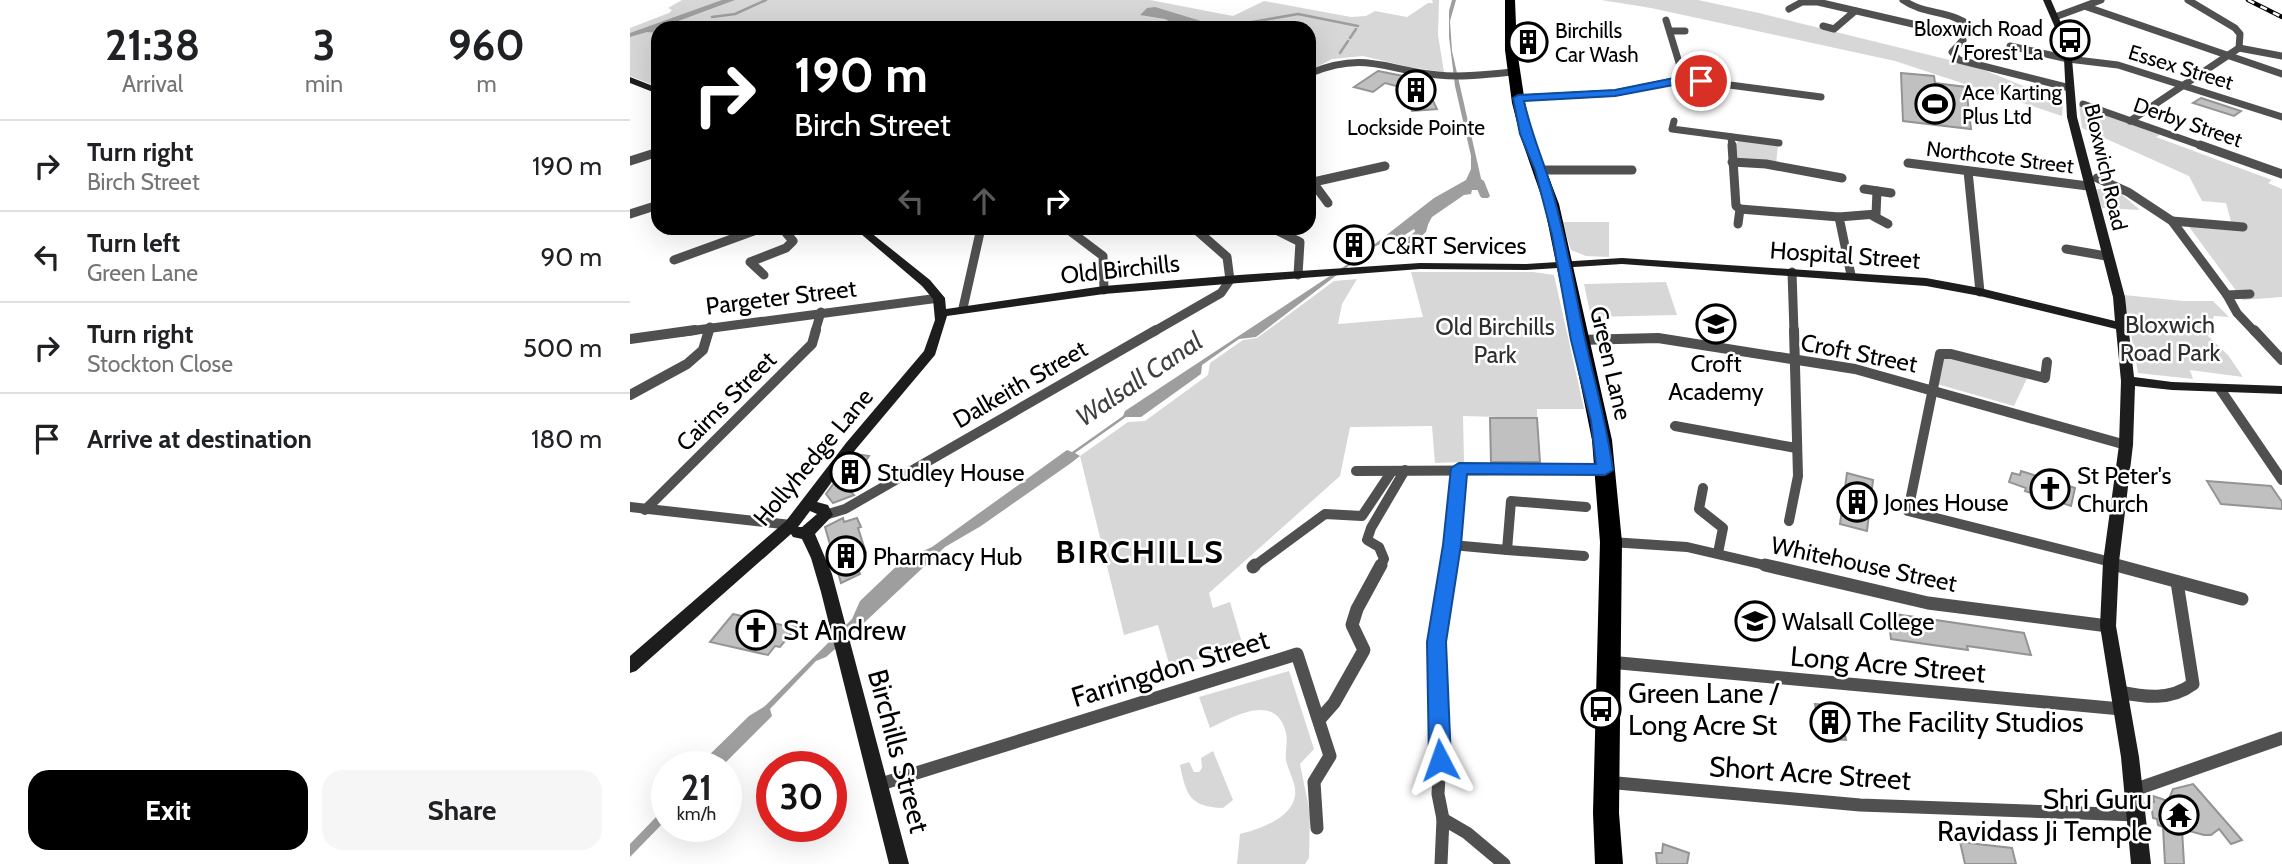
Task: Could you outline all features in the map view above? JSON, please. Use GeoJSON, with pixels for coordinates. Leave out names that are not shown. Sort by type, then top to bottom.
{"type":"FeatureCollection","features":[{"type":"Feature","properties":{"kind":"highway","name":"Green Lane"},"geometry":{"type":"LineString","coordinates":[[1510,0],[1511,49],[1518,98],[1526,134],[1541,170],[1558,235],[1578,340],[1599,421],[1605,470],[1611,542],[1606,782],[1609,864]]}},
{"type":"Feature","properties":{"kind":"street"},"geometry":{"type":"LineString","coordinates":[[1903,0],[1912,6],[1959,18],[1970,26],[1965,37],[1951,52],[1959,60],[2070,88]]}},
{"type":"Feature","properties":{"kind":"street"},"geometry":{"type":"LineString","coordinates":[[2040,0],[2054,17],[2101,0]]}},
{"type":"Feature","properties":{"kind":"street","name":"Bloxwich Road"},"geometry":{"type":"LineString","coordinates":[[2047,0],[2068,58],[2071,113],[2092,182],[2106,256],[2119,297],[2128,381],[2126,445],[2111,563],[2109,626],[2134,790],[2141,864]]}},
{"type":"Feature","properties":{"kind":"street"},"geometry":{"type":"LineString","coordinates":[[2188,0],[2235,28],[2240,34],[2239,48]]}},
{"type":"Feature","properties":{"kind":"street"},"geometry":{"type":"LineString","coordinates":[[1789,9],[1807,1],[1956,34],[1955,37],[1965,37]]}},
{"type":"Feature","properties":{"kind":"street"},"geometry":{"type":"LineString","coordinates":[[1843,8],[1852,1]]}},
{"type":"Feature","properties":{"kind":"street"},"geometry":{"type":"LineString","coordinates":[[2087,7],[2282,74]]}},
{"type":"Feature","properties":{"kind":"street"},"geometry":{"type":"LineString","coordinates":[[1824,26],[1834,29],[1855,11]]}},
{"type":"Feature","properties":{"kind":"street"},"geometry":{"type":"LineString","coordinates":[[1666,20],[1684,79]]}},
{"type":"Feature","properties":{"kind":"street"},"geometry":{"type":"LineString","coordinates":[[1670,31],[1685,31]]}},
{"type":"Feature","properties":{"kind":"street","name":"Essex Street"},"geometry":{"type":"LineString","coordinates":[[2010,46],[2118,65],[2282,117]]}},
{"type":"Feature","properties":{"kind":"street"},"geometry":{"type":"LineString","coordinates":[[2130,121],[2239,48],[2282,56]]}},
{"type":"Feature","properties":{"kind":"street"},"geometry":{"type":"LineString","coordinates":[[1316,71],[1338,61],[1360,59],[1448,76],[1514,72]]}},
{"type":"Feature","properties":{"kind":"street"},"geometry":{"type":"LineString","coordinates":[[1518,98],[1615,93],[1684,79],[1805,92],[1821,97]]}},
{"type":"Feature","properties":{"kind":"street"},"geometry":{"type":"LineString","coordinates":[[632,83],[651,89]]}},
{"type":"Feature","properties":{"kind":"street","name":"Derby Street"},"geometry":{"type":"LineString","coordinates":[[2083,104],[2282,174]]}},
{"type":"Feature","properties":{"kind":"street"},"geometry":{"type":"LineString","coordinates":[[1674,121],[1672,129],[1779,143]]}},
{"type":"Feature","properties":{"kind":"street"},"geometry":{"type":"LineString","coordinates":[[1731,137],[1736,206],[1740,209],[1839,217],[1872,216],[1888,224]]}},
{"type":"Feature","properties":{"kind":"street"},"geometry":{"type":"LineString","coordinates":[[630,160],[651,154]]}},
{"type":"Feature","properties":{"kind":"street"},"geometry":{"type":"LineString","coordinates":[[1732,162],[1766,164],[1829,181],[1842,178]]}},
{"type":"Feature","properties":{"kind":"street","name":"Northcote Street"},"geometry":{"type":"LineString","coordinates":[[1908,163],[2107,185],[2146,203],[2172,221]]}},
{"type":"Feature","properties":{"kind":"street"},"geometry":{"type":"LineString","coordinates":[[1316,179],[1385,166]]}},
{"type":"Feature","properties":{"kind":"street"},"geometry":{"type":"LineString","coordinates":[[1541,170],[1632,170]]}},
{"type":"Feature","properties":{"kind":"street"},"geometry":{"type":"LineString","coordinates":[[1968,171],[1980,292]]}},
{"type":"Feature","properties":{"kind":"street"},"geometry":{"type":"LineString","coordinates":[[1316,188],[1328,203]]}},
{"type":"Feature","properties":{"kind":"street"},"geometry":{"type":"LineString","coordinates":[[1864,189],[1891,192]]}},
{"type":"Feature","properties":{"kind":"street"},"geometry":{"type":"LineString","coordinates":[[1872,216],[1878,212],[1877,191]]}},
{"type":"Feature","properties":{"kind":"street"},"geometry":{"type":"LineString","coordinates":[[630,214],[651,207]]}},
{"type":"Feature","properties":{"kind":"street"},"geometry":{"type":"LineString","coordinates":[[1738,224],[1740,209]]}},
{"type":"Feature","properties":{"kind":"street"},"geometry":{"type":"LineString","coordinates":[[1839,217],[1851,275]]}},
{"type":"Feature","properties":{"kind":"street"},"geometry":{"type":"LineString","coordinates":[[2172,221],[2243,227]]}},
{"type":"Feature","properties":{"kind":"street"},"geometry":{"type":"LineString","coordinates":[[2172,221],[2227,295],[2237,313],[2282,360]]}},
{"type":"Feature","properties":{"kind":"street"},"geometry":{"type":"LineString","coordinates":[[674,260],[743,235]]}},
{"type":"Feature","properties":{"kind":"street"},"geometry":{"type":"LineString","coordinates":[[765,275],[750,262],[786,248],[793,241],[788,235]]}},
{"type":"Feature","properties":{"kind":"street"},"geometry":{"type":"LineString","coordinates":[[868,235],[926,283],[940,306]]}},
{"type":"Feature","properties":{"kind":"street"},"geometry":{"type":"LineString","coordinates":[[963,308],[979,235]]}},
{"type":"Feature","properties":{"kind":"street"},"geometry":{"type":"LineString","coordinates":[[1075,235],[1103,256],[1104,290]]}},
{"type":"Feature","properties":{"kind":"street"},"geometry":{"type":"LineString","coordinates":[[1202,235],[1227,257],[1230,280]]}},
{"type":"Feature","properties":{"kind":"street"},"geometry":{"type":"LineString","coordinates":[[1286,235],[1300,242],[1302,254],[1298,261],[1298,275]]}},
{"type":"Feature","properties":{"kind":"street"},"geometry":{"type":"LineString","coordinates":[[2066,249],[2106,256]]}},
{"type":"Feature","properties":{"kind":"street","name":"Hospital Street"},"geometry":{"type":"LineString","coordinates":[[1562,264],[1622,261],[1926,282],[1980,292],[2121,326]]}},
{"type":"Feature","properties":{"kind":"street","name":"Old Birchills"},"geometry":{"type":"LineString","coordinates":[[940,306],[963,308],[1104,290],[1298,275],[1420,267],[1526,267],[1562,264]]}},
{"type":"Feature","properties":{"kind":"street"},"geometry":{"type":"LineString","coordinates":[[1789,521],[1798,476],[1792,272]]}},
{"type":"Feature","properties":{"kind":"street","name":"Dalkeith Street"},"geometry":{"type":"LineString","coordinates":[[825,515],[845,509],[1221,293],[1230,280]]}},
{"type":"Feature","properties":{"kind":"street"},"geometry":{"type":"LineString","coordinates":[[2227,295],[2250,295]]}},
{"type":"Feature","properties":{"kind":"street","name":"Pargeter Street"},"geometry":{"type":"LineString","coordinates":[[630,339],[821,312],[940,306]]}},
{"type":"Feature","properties":{"kind":"street","name":"Hollyhedge Lane"},"geometry":{"type":"LineString","coordinates":[[630,666],[795,529],[808,505],[851,446],[930,352],[938,333],[940,306]]}},
{"type":"Feature","properties":{"kind":"street","name":"Cairns Street"},"geometry":{"type":"LineString","coordinates":[[645,510],[812,344],[821,312]]}},
{"type":"Feature","properties":{"kind":"street"},"geometry":{"type":"LineString","coordinates":[[630,395],[687,365],[703,350],[710,327]]}},
{"type":"Feature","properties":{"kind":"street","name":"Croft Street"},"geometry":{"type":"LineString","coordinates":[[1578,340],[1658,338],[1855,369],[2126,445]]}},
{"type":"Feature","properties":{"kind":"street"},"geometry":{"type":"LineString","coordinates":[[2047,362],[2045,378],[1944,354],[1939,356],[1908,511],[2242,599]]}},
{"type":"Feature","properties":{"kind":"street"},"geometry":{"type":"LineString","coordinates":[[2128,381],[2220,389],[2282,390]]}},
{"type":"Feature","properties":{"kind":"street"},"geometry":{"type":"LineString","coordinates":[[2220,389],[2282,480]]}},
{"type":"Feature","properties":{"kind":"street"},"geometry":{"type":"LineString","coordinates":[[1675,426],[1796,448]]}},
{"type":"Feature","properties":{"kind":"street"},"geometry":{"type":"LineString","coordinates":[[1356,471],[1459,468],[1605,470]]}},
{"type":"Feature","properties":{"kind":"street"},"geometry":{"type":"LineString","coordinates":[[1441,864],[1443,819],[1438,794],[1440,760],[1436,642],[1452,545],[1459,468]]}},
{"type":"Feature","properties":{"kind":"street"},"geometry":{"type":"LineString","coordinates":[[1253,567],[1325,514],[1362,516],[1399,471]]}},
{"type":"Feature","properties":{"kind":"street"},"geometry":{"type":"LineString","coordinates":[[1319,720],[1334,703],[1364,650],[1352,625],[1357,609],[1384,559],[1379,547],[1367,540],[1399,471]]}},
{"type":"Feature","properties":{"kind":"street"},"geometry":{"type":"LineString","coordinates":[[1703,488],[1699,509],[1723,528],[1718,553]]}},
{"type":"Feature","properties":{"kind":"street"},"geometry":{"type":"LineString","coordinates":[[1507,551],[1511,501],[1586,508]]}},
{"type":"Feature","properties":{"kind":"street"},"geometry":{"type":"LineString","coordinates":[[630,508],[795,529],[825,515],[823,509],[808,505]]}},
{"type":"Feature","properties":{"kind":"street","name":"Birchills Street"},"geometry":{"type":"LineString","coordinates":[[795,529],[813,544],[881,784],[899,864]]}},
{"type":"Feature","properties":{"kind":"street","name":"Whitehouse Street"},"geometry":{"type":"LineString","coordinates":[[1611,542],[1687,547],[1928,603],[2109,626]]}},
{"type":"Feature","properties":{"kind":"street"},"geometry":{"type":"LineString","coordinates":[[1452,545],[1584,556]]}},
{"type":"Feature","properties":{"kind":"street","name":"Long Acre Street"},"geometry":{"type":"LineString","coordinates":[[1609,662],[2120,701],[2152,699],[2180,691],[2193,684],[2177,582]]}},
{"type":"Feature","properties":{"kind":"street","name":"Farringdon Street"},"geometry":{"type":"LineString","coordinates":[[881,784],[1297,654],[1330,756],[1317,769],[1312,786],[1317,828]]}},
{"type":"Feature","properties":{"kind":"street"},"geometry":{"type":"LineString","coordinates":[[2134,790],[2282,738]]}},
{"type":"Feature","properties":{"kind":"street","name":"Short Acre Street"},"geometry":{"type":"LineString","coordinates":[[1606,782],[1860,805],[2137,815]]}},
{"type":"Feature","properties":{"kind":"street"},"geometry":{"type":"LineString","coordinates":[[1443,819],[1467,833],[1504,864]]}},
{"type":"Feature","properties":{"kind":"green space"},"geometry":{"type":"Polygon","coordinates":[[[682,0],[1150,0],[1233,16],[1264,1],[1351,17],[1366,16],[1375,11],[1407,17],[1428,3],[1433,3],[1432,0],[1439,0],[1438,35],[1444,72],[1363,56],[1332,59],[1316,67],[1316,21],[651,21],[651,84],[630,76],[630,28],[669,13],[672,10],[668,8],[682,0]]]}},
{"type":"Feature","properties":{"kind":"green space"},"geometry":{"type":"Polygon","coordinates":[[[1601,0],[1698,0],[1974,66],[2063,102],[2062,116],[1895,61],[1651,8],[1601,0]]]}},
{"type":"Feature","properties":{"kind":"green space"},"geometry":{"type":"Polygon","coordinates":[[[2079,105],[2272,180],[2268,183],[2282,189],[2282,297],[2243,300],[2187,224],[2232,225],[2226,203],[2202,201],[2189,176],[2082,128],[2079,105]]]}},
{"type":"Feature","properties":{"kind":"green space"},"geometry":{"type":"Polygon","coordinates":[[[1739,140],[1778,145],[1776,164],[1738,160],[1736,144],[1739,140]]]}},
{"type":"Feature","properties":{"kind":"green space"},"geometry":{"type":"Polygon","coordinates":[[[2112,186],[2140,210],[2102,208],[2095,190],[2112,186]]]}},
{"type":"Feature","properties":{"kind":"green space"},"geometry":{"type":"Polygon","coordinates":[[[1562,222],[1609,222],[1609,257],[1586,256],[1571,250],[1562,222]]]}},
{"type":"Feature","properties":{"kind":"green space","name":"Old Birchills Park"},"geometry":{"type":"Polygon","coordinates":[[[1411,272],[1533,272],[1554,275],[1584,409],[1537,409],[1537,418],[1463,416],[1464,462],[1435,463],[1432,426],[1350,427],[1340,476],[1209,593],[1213,608],[1230,602],[1243,646],[1170,667],[1158,625],[1124,635],[1080,456],[1128,422],[1145,421],[1208,375],[1210,363],[1243,340],[1257,338],[1334,281],[1357,279],[1342,304],[1338,324],[1423,317],[1411,272]]]}},
{"type":"Feature","properties":{"kind":"green space"},"geometry":{"type":"Polygon","coordinates":[[[1666,282],[1677,315],[1591,317],[1584,284],[1666,282]]]}},
{"type":"Feature","properties":{"kind":"green space","name":"Bloxwich Road Park"},"geometry":{"type":"Polygon","coordinates":[[[2124,295],[2213,301],[2229,317],[2214,316],[2208,336],[2228,355],[2243,377],[2190,370],[2193,379],[2138,373],[2124,295]]]}},
{"type":"Feature","properties":{"kind":"green space"},"geometry":{"type":"Polygon","coordinates":[[[1948,355],[2028,376],[2014,406],[1937,384],[1943,358],[1948,355]]]}},
{"type":"Feature","properties":{"kind":"green space"},"geometry":{"type":"Polygon","coordinates":[[[1289,671],[1314,749],[1300,764],[1310,813],[1309,858],[1305,864],[1237,864],[1240,834],[1273,822],[1293,804],[1295,791],[1286,760],[1286,733],[1281,720],[1264,710],[1230,718],[1210,728],[1199,697],[1289,671]]]}},
{"type":"Feature","properties":{"kind":"green space"},"geometry":{"type":"Polygon","coordinates":[[[1213,751],[1233,800],[1223,808],[1203,805],[1191,797],[1180,765],[1189,762],[1194,772],[1199,772],[1202,768],[1201,758],[1213,751]]]}},
{"type":"Feature","properties":{"kind":"shaded area"},"geometry":{"type":"Polygon","coordinates":[[[722,0],[735,0],[678,21],[663,21],[722,0]]]}},
{"type":"Feature","properties":{"kind":"shaded area"},"geometry":{"type":"Polygon","coordinates":[[[1452,0],[1456,0],[1450,21],[1452,51],[1485,196],[1482,190],[1472,190],[1471,194],[1464,195],[1432,217],[1423,233],[1416,233],[1414,229],[1394,242],[1388,240],[1372,248],[1256,337],[1239,339],[1202,365],[1201,374],[1141,417],[1126,417],[1075,453],[1080,456],[981,526],[945,547],[851,635],[826,657],[816,661],[770,709],[772,716],[737,751],[713,751],[749,716],[765,706],[852,619],[860,601],[903,560],[932,547],[1067,450],[1072,452],[1123,416],[1125,411],[1357,258],[1434,198],[1466,180],[1471,169],[1471,156],[1455,86],[1449,37],[1449,11],[1452,0]]]}},
{"type":"Feature","properties":{"kind":"shaded area"},"geometry":{"type":"Polygon","coordinates":[[[1155,7],[1201,21],[1169,21],[1140,15],[1147,8],[1155,7]]]}},
{"type":"Feature","properties":{"kind":"shaded area"},"geometry":{"type":"Polygon","coordinates":[[[651,25],[651,32],[630,37],[630,33],[651,25]]]}},
{"type":"Feature","properties":{"kind":"shaded area"},"geometry":{"type":"Polygon","coordinates":[[[651,822],[651,835],[630,857],[630,844],[651,822]]]}},
{"type":"Feature","properties":{"kind":"building","name":"Lockside Pointe"},"geometry":{"type":"Polygon","coordinates":[[[1378,71],[1423,80],[1437,109],[1412,111],[1404,88],[1385,83],[1373,92],[1354,87],[1378,71]]]}},
{"type":"Feature","properties":{"kind":"building","name":"Ace Karting Plus Ltd"},"geometry":{"type":"Polygon","coordinates":[[[1901,73],[1934,76],[1935,83],[1966,87],[1971,129],[1903,121],[1901,73]]]}},
{"type":"Feature","properties":{"kind":"building"},"geometry":{"type":"Polygon","coordinates":[[[2201,98],[2241,111],[2234,116],[2193,103],[2201,98]]]}},
{"type":"Feature","properties":{"kind":"building"},"geometry":{"type":"Polygon","coordinates":[[[1490,418],[1537,418],[1540,462],[1491,462],[1490,418]]]}},
{"type":"Feature","properties":{"kind":"building","name":"Studley House"},"geometry":{"type":"Polygon","coordinates":[[[855,454],[869,456],[847,488],[854,495],[833,503],[826,494],[855,454]]]}},
{"type":"Feature","properties":{"kind":"building","name":"St Peter's Church"},"geometry":{"type":"Polygon","coordinates":[[[2021,471],[2075,488],[2071,506],[2025,491],[2026,488],[2009,482],[2012,473],[2020,475],[2021,471]]]}},
{"type":"Feature","properties":{"kind":"building","name":"Jones House"},"geometry":{"type":"Polygon","coordinates":[[[1847,473],[1873,480],[1867,531],[1840,524],[1847,473]]]}},
{"type":"Feature","properties":{"kind":"building"},"geometry":{"type":"Polygon","coordinates":[[[2207,481],[2271,486],[2282,502],[2282,509],[2221,504],[2207,481]]]}},
{"type":"Feature","properties":{"kind":"building"},"geometry":{"type":"Polygon","coordinates":[[[843,518],[844,522],[857,518],[866,553],[859,556],[863,566],[858,569],[860,574],[841,583],[825,527],[843,518]]]}},
{"type":"Feature","properties":{"kind":"building"},"geometry":{"type":"Polygon","coordinates":[[[1888,613],[2024,633],[2031,655],[1967,646],[1968,650],[1891,639],[1888,613]]]}},
{"type":"Feature","properties":{"kind":"building","name":"St Andrew"},"geometry":{"type":"Polygon","coordinates":[[[733,614],[786,626],[790,621],[800,623],[780,647],[775,646],[768,655],[710,642],[733,614]]]}},
{"type":"Feature","properties":{"kind":"building","name":"The Facility Studios"},"geometry":{"type":"Polygon","coordinates":[[[1815,704],[1839,706],[1846,740],[1821,738],[1815,704]]]}},
{"type":"Feature","properties":{"kind":"building","name":"Shri Guru Ravidass Ji Temple"},"geometry":{"type":"Polygon","coordinates":[[[2193,784],[2242,840],[2231,844],[2219,829],[2211,835],[2204,835],[2182,829],[2184,864],[2165,864],[2163,827],[2153,818],[2153,796],[2168,801],[2173,789],[2193,784]]]}},
{"type":"Feature","properties":{"kind":"building"},"geometry":{"type":"Polygon","coordinates":[[[1960,842],[2012,848],[2016,864],[1965,864],[1960,842]]]}},
{"type":"Feature","properties":{"kind":"building"},"geometry":{"type":"Polygon","coordinates":[[[1663,844],[1689,853],[1687,864],[1657,864],[1656,853],[1662,853],[1663,844]]]}},
{"type":"Feature","properties":{"kind":"waterway"},"geometry":{"type":"LineString","coordinates":[[712,17],[735,14],[766,0]]}},
{"type":"Feature","properties":{"kind":"waterway"},"geometry":{"type":"LineString","coordinates":[[1258,21],[1298,14],[1358,26]]}},
{"type":"Feature","properties":{"kind":"waterway"},"geometry":{"type":"LineString","coordinates":[[1350,38],[1356,29]]}},
{"type":"Feature","properties":{"kind":"waterway"},"geometry":{"type":"LineString","coordinates":[[1340,53],[1348,41]]}},
{"type":"Feature","properties":{"kind":"waterway"},"geometry":{"type":"LineString","coordinates":[[1479,181],[1485,196]]}},
{"type":"Feature","properties":{"kind":"waterway"},"geometry":{"type":"LineString","coordinates":[[1401,249],[1423,230],[1424,221]]}},
{"type":"Feature","properties":{"kind":"railway"},"geometry":{"type":"LineString","coordinates":[[2248,0],[2282,17]]}},
{"type":"Feature","properties":{"kind":"place","name":"Bloxwich Road / Forest La"},"geometry":{"type":"Point","coordinates":[2070,40]}},
{"type":"Feature","properties":{"kind":"place","name":"Birchills Car Wash"},"geometry":{"type":"Point","coordinates":[1528,42]}},
{"type":"Feature","properties":{"kind":"place","name":"Lockside Pointe"},"geometry":{"type":"Point","coordinates":[1416,90]}},
{"type":"Feature","properties":{"kind":"place","name":"Ace Karting Plus Ltd"},"geometry":{"type":"Point","coordinates":[1935,104]}},
{"type":"Feature","properties":{"kind":"place","name":"C&RT Services"},"geometry":{"type":"Point","coordinates":[1354,245]}},
{"type":"Feature","properties":{"kind":"place","name":"Croft Academy"},"geometry":{"type":"Point","coordinates":[1716,324]}},
{"type":"Feature","properties":{"kind":"place","name":"Studley House"},"geometry":{"type":"Point","coordinates":[850,472]}},
{"type":"Feature","properties":{"kind":"place","name":"St Peter's Church"},"geometry":{"type":"Point","coordinates":[2050,489]}},
{"type":"Feature","properties":{"kind":"place","name":"Jones House"},"geometry":{"type":"Point","coordinates":[1857,502]}},
{"type":"Feature","properties":{"kind":"place","name":"Pharmacy Hub"},"geometry":{"type":"Point","coordinates":[846,556]}},
{"type":"Feature","properties":{"kind":"place","name":"Walsall College"},"geometry":{"type":"Point","coordinates":[1755,621]}},
{"type":"Feature","properties":{"kind":"place","name":"St Andrew"},"geometry":{"type":"Point","coordinates":[756,630]}},
{"type":"Feature","properties":{"kind":"place","name":"Green Lane / Long Acre St"},"geometry":{"type":"Point","coordinates":[1601,709]}},
{"type":"Feature","properties":{"kind":"place","name":"The Facility Studios"},"geometry":{"type":"Point","coordinates":[1830,722]}},
{"type":"Feature","properties":{"kind":"place","name":"Shri Guru Ravidass Ji Temple"},"geometry":{"type":"Point","coordinates":[2179,815]}},
{"type":"Feature","properties":{"kind":"district","name":"BIRCHILLS"},"geometry":{"type":"Point","coordinates":[1140,551]}},
{"type":"Feature","properties":{"kind":"route"},"geometry":{"type":"LineString","coordinates":[[1440,760],[1436,642],[1452,545],[1459,468],[1605,470],[1599,421],[1578,340],[1558,235],[1541,170],[1526,134],[1518,98],[1615,93],[1684,79],[1701,81]]}},
{"type":"Feature","properties":{"kind":"water label","name":"Walsall Canal"},"geometry":{"type":"Point","coordinates":[1139,379]}}]}
